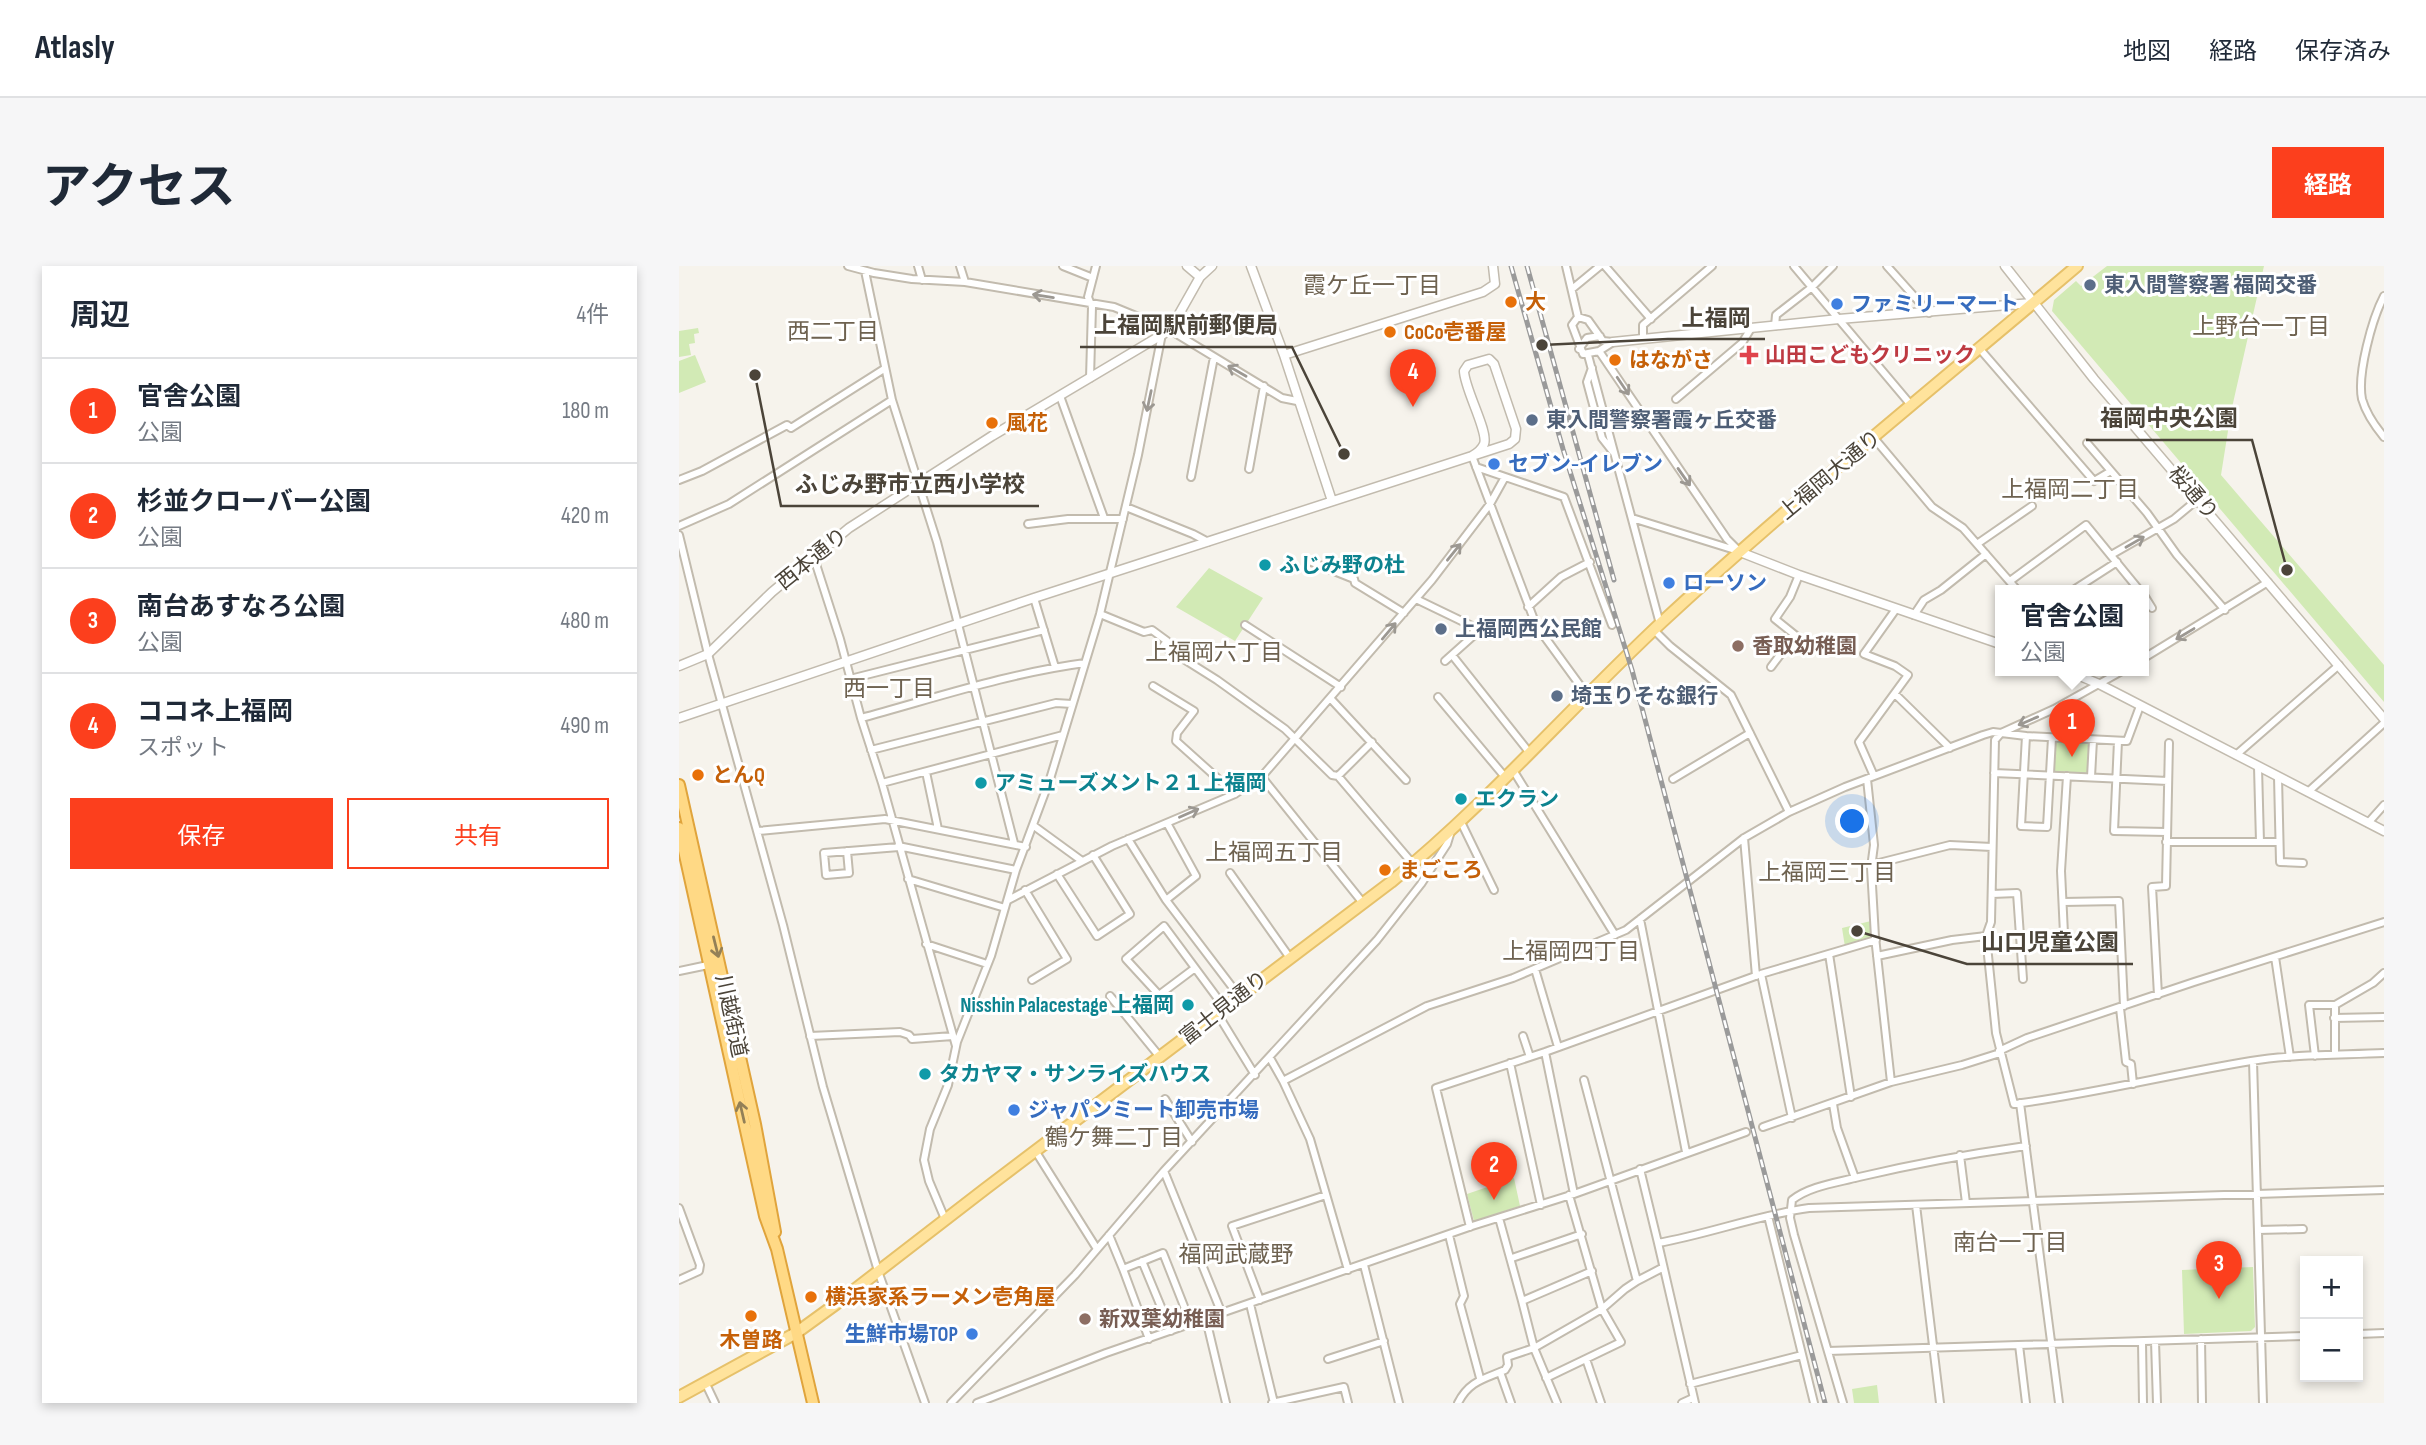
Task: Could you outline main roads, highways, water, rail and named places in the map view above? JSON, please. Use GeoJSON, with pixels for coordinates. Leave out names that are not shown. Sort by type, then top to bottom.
{"type":"FeatureCollection","features":[{"type":"Feature","properties":{"kind":"highway","name":"川越街道"},"geometry":{"type":"LineString","coordinates":[[679,785],[755,1124],[773,1213],[777,1249],[813,1403]]}},
{"type":"Feature","properties":{"kind":"highway","name":"川越街道"},"geometry":{"type":"LineString","coordinates":[[679,830],[683,863],[765,1216],[777,1249]]}},
{"type":"Feature","properties":{"kind":"main road","name":"上福岡大通り"},"geometry":{"type":"LineString","coordinates":[[1630,653],[1740,552],[2077,266]]}},
{"type":"Feature","properties":{"kind":"main road","name":"富士見通り"},"geometry":{"type":"LineString","coordinates":[[679,1397],[796,1333],[1413,864],[1630,653]]}},
{"type":"Feature","properties":{"kind":"railway"},"geometry":{"type":"LineString","coordinates":[[1511,266],[1563,449],[1632,670],[1825,1403]]}},
{"type":"Feature","properties":{"kind":"railway"},"geometry":{"type":"LineString","coordinates":[[1527,266],[1614,580]]}},
{"type":"Feature","properties":{"kind":"place","name":"東入間警察署 福岡交番"},"geometry":{"type":"Point","coordinates":[2090,285]}},
{"type":"Feature","properties":{"kind":"place","name":"大"},"geometry":{"type":"Point","coordinates":[1511,302]}},
{"type":"Feature","properties":{"kind":"place","name":"ファミリーマート"},"geometry":{"type":"Point","coordinates":[1837,304]}},
{"type":"Feature","properties":{"kind":"place","name":"CoCo壱番屋"},"geometry":{"type":"Point","coordinates":[1390,332]}},
{"type":"Feature","properties":{"kind":"place","name":"上福岡"},"geometry":{"type":"Point","coordinates":[1542,345]}},
{"type":"Feature","properties":{"kind":"place","name":"山田こどもクリニック"},"geometry":{"type":"Point","coordinates":[1749,355]}},
{"type":"Feature","properties":{"kind":"place","name":"はながさ"},"geometry":{"type":"Point","coordinates":[1615,360]}},
{"type":"Feature","properties":{"kind":"place","name":"ふじみ野市立西小学校"},"geometry":{"type":"Point","coordinates":[755,375]}},
{"type":"Feature","properties":{"kind":"place","name":"ココネ上福岡"},"geometry":{"type":"Point","coordinates":[1413,407]}},
{"type":"Feature","properties":{"kind":"place","name":"東入間警察署霞ヶ丘交番"},"geometry":{"type":"Point","coordinates":[1532,420]}},
{"type":"Feature","properties":{"kind":"place","name":"風花"},"geometry":{"type":"Point","coordinates":[992,423]}},
{"type":"Feature","properties":{"kind":"place","name":"上福岡駅前郵便局"},"geometry":{"type":"Point","coordinates":[1344,454]}},
{"type":"Feature","properties":{"kind":"place","name":"セブン-イレブン"},"geometry":{"type":"Point","coordinates":[1494,464]}},
{"type":"Feature","properties":{"kind":"place","name":"ふじみ野の杜"},"geometry":{"type":"Point","coordinates":[1265,565]}},
{"type":"Feature","properties":{"kind":"place","name":"福岡中央公園"},"geometry":{"type":"Point","coordinates":[2287,570]}},
{"type":"Feature","properties":{"kind":"place","name":"ローソン"},"geometry":{"type":"Point","coordinates":[1669,583]}},
{"type":"Feature","properties":{"kind":"place","name":"上福岡西公民館"},"geometry":{"type":"Point","coordinates":[1441,629]}},
{"type":"Feature","properties":{"kind":"place","name":"香取幼稚園"},"geometry":{"type":"Point","coordinates":[1738,646]}},
{"type":"Feature","properties":{"kind":"place","name":"埼玉りそな銀行"},"geometry":{"type":"Point","coordinates":[1557,696]}},
{"type":"Feature","properties":{"kind":"place","name":"官舎公園"},"geometry":{"type":"Point","coordinates":[2072,757]}},
{"type":"Feature","properties":{"kind":"place","name":"とんQ"},"geometry":{"type":"Point","coordinates":[698,775]}},
{"type":"Feature","properties":{"kind":"place","name":"アミューズメント２１上福岡"},"geometry":{"type":"Point","coordinates":[981,783]}},
{"type":"Feature","properties":{"kind":"place","name":"エクラン"},"geometry":{"type":"Point","coordinates":[1461,799]}},
{"type":"Feature","properties":{"kind":"place","name":"まごころ"},"geometry":{"type":"Point","coordinates":[1385,870]}},
{"type":"Feature","properties":{"kind":"place","name":"山口児童公園"},"geometry":{"type":"Point","coordinates":[1857,931]}},
{"type":"Feature","properties":{"kind":"place","name":"Nisshin Palacestage 上福岡"},"geometry":{"type":"Point","coordinates":[1188,1005]}},
{"type":"Feature","properties":{"kind":"place","name":"タカヤマ・サンライズハウス"},"geometry":{"type":"Point","coordinates":[925,1074]}},
{"type":"Feature","properties":{"kind":"place","name":"ジャパンミート卸売市場"},"geometry":{"type":"Point","coordinates":[1014,1110]}},
{"type":"Feature","properties":{"kind":"place","name":"杉並クローバー公園"},"geometry":{"type":"Point","coordinates":[1494,1200]}},
{"type":"Feature","properties":{"kind":"place","name":"横浜家系ラーメン壱角屋"},"geometry":{"type":"Point","coordinates":[811,1297]}},
{"type":"Feature","properties":{"kind":"place","name":"南台あすなろ公園"},"geometry":{"type":"Point","coordinates":[2219,1299]}},
{"type":"Feature","properties":{"kind":"place","name":"木曽路"},"geometry":{"type":"Point","coordinates":[751,1316]}},
{"type":"Feature","properties":{"kind":"place","name":"新双葉幼稚園"},"geometry":{"type":"Point","coordinates":[1085,1319]}},
{"type":"Feature","properties":{"kind":"place","name":"生鮮市場TOP"},"geometry":{"type":"Point","coordinates":[972,1334]}},
{"type":"Feature","properties":{"kind":"district","name":"霞ケ丘一丁目"},"geometry":{"type":"Point","coordinates":[1372,286]}},
{"type":"Feature","properties":{"kind":"district","name":"上野台一丁目"},"geometry":{"type":"Point","coordinates":[2261,327]}},
{"type":"Feature","properties":{"kind":"district","name":"西二丁目"},"geometry":{"type":"Point","coordinates":[833,332]}},
{"type":"Feature","properties":{"kind":"district","name":"上福岡二丁目"},"geometry":{"type":"Point","coordinates":[2070,490]}},
{"type":"Feature","properties":{"kind":"district","name":"上福岡六丁目"},"geometry":{"type":"Point","coordinates":[1214,653]}},
{"type":"Feature","properties":{"kind":"district","name":"西一丁目"},"geometry":{"type":"Point","coordinates":[889,689]}},
{"type":"Feature","properties":{"kind":"district","name":"上福岡五丁目"},"geometry":{"type":"Point","coordinates":[1274,853]}},
{"type":"Feature","properties":{"kind":"district","name":"上福岡三丁目"},"geometry":{"type":"Point","coordinates":[1827,873]}},
{"type":"Feature","properties":{"kind":"district","name":"上福岡四丁目"},"geometry":{"type":"Point","coordinates":[1571,952]}},
{"type":"Feature","properties":{"kind":"district","name":"鶴ケ舞二丁目"},"geometry":{"type":"Point","coordinates":[1114,1138]}},
{"type":"Feature","properties":{"kind":"district","name":"南台一丁目"},"geometry":{"type":"Point","coordinates":[2010,1243]}},
{"type":"Feature","properties":{"kind":"district","name":"福岡武蔵野"},"geometry":{"type":"Point","coordinates":[1236,1255]}}]}
